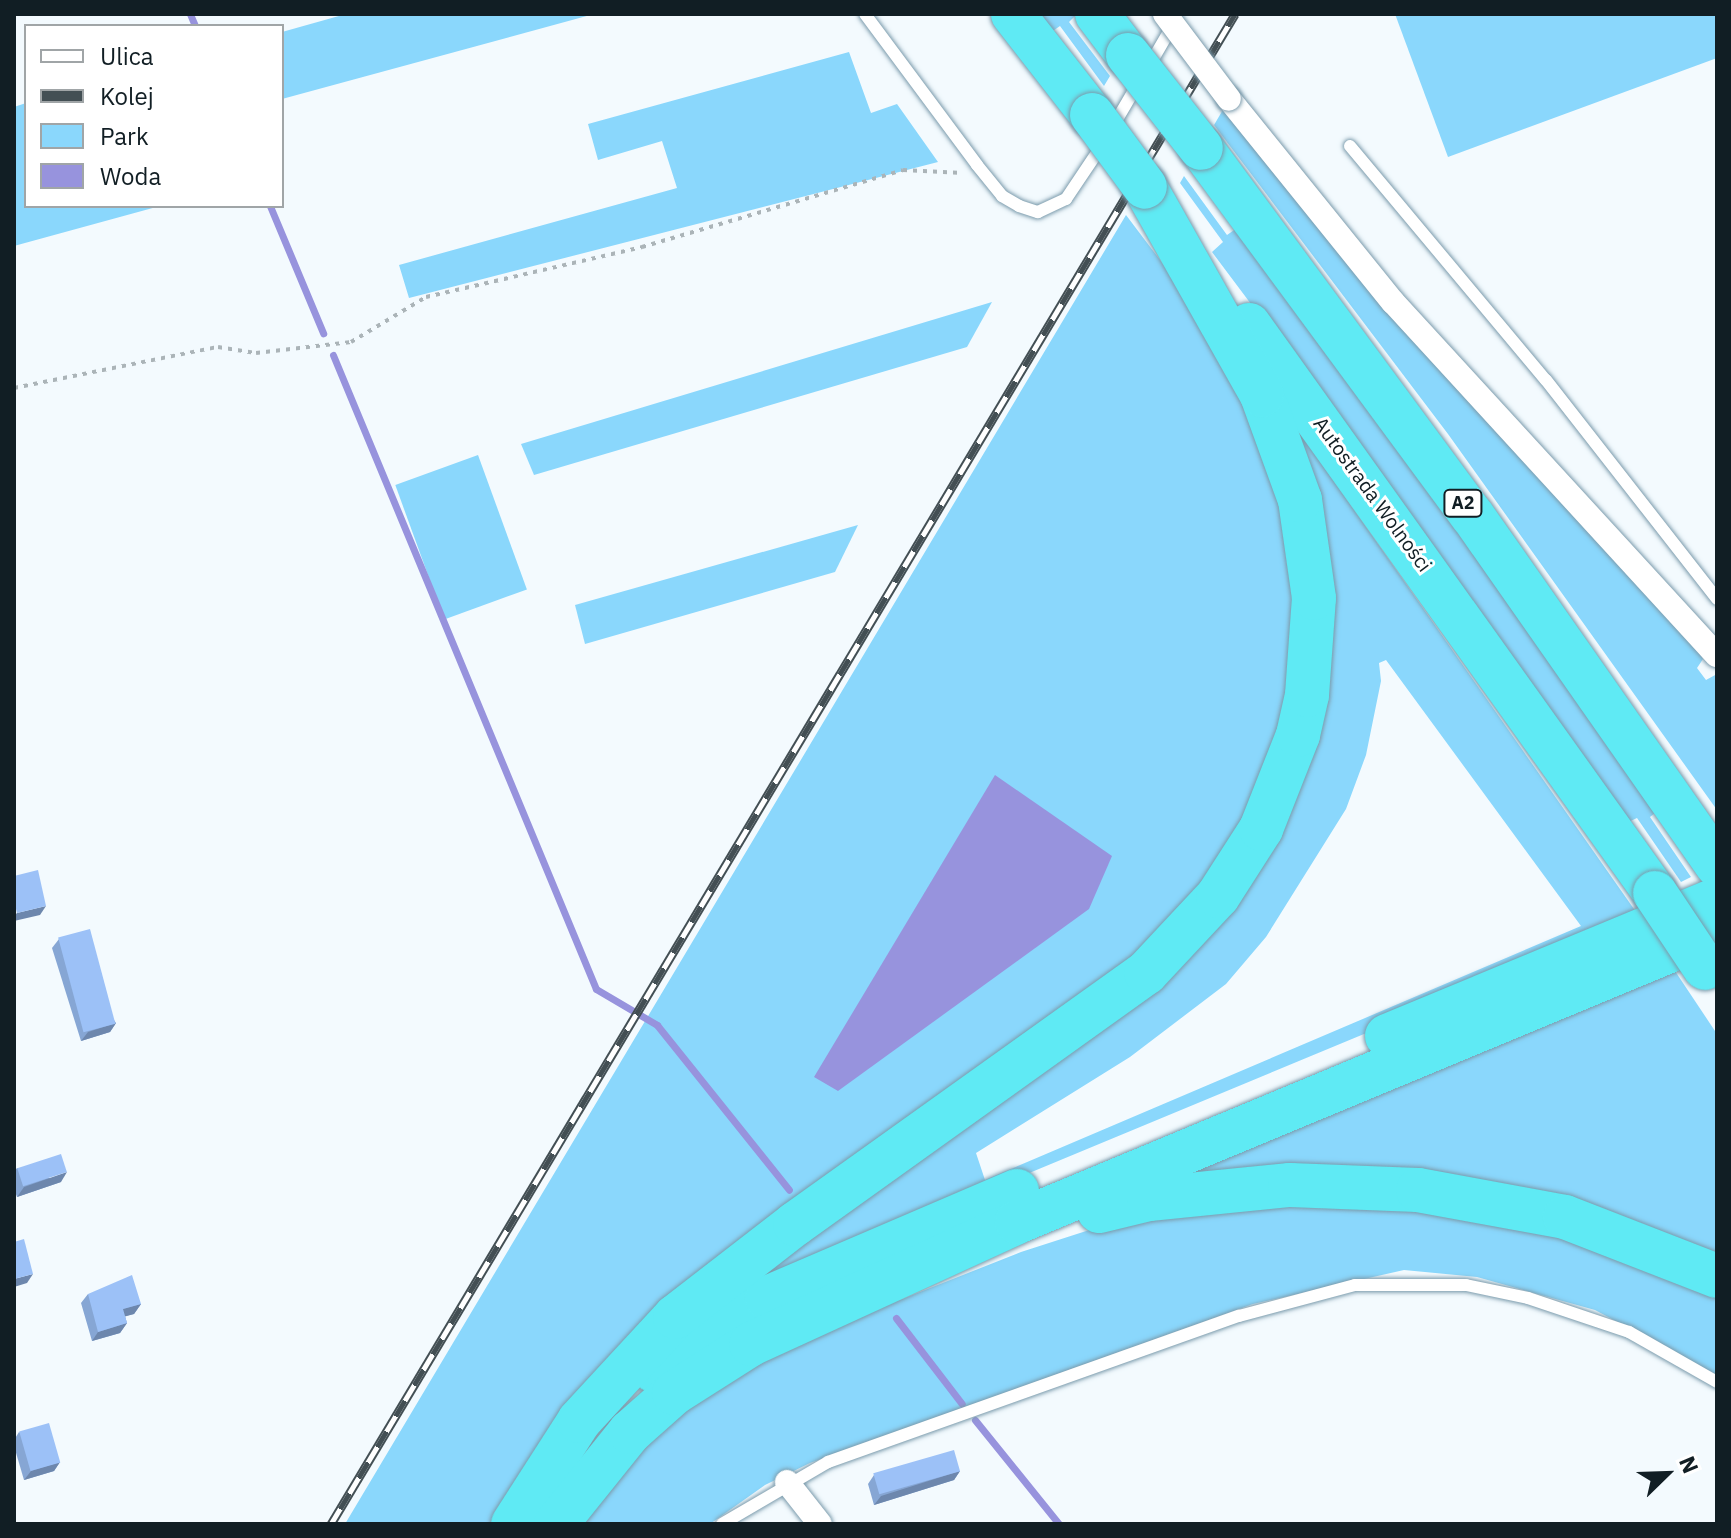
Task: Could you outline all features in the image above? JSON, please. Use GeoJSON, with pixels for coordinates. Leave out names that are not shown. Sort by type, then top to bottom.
{"type":"FeatureCollection","features":[{"type":"Feature","properties":{"kind":"highway","name":"Autostrada Wolności"},"geometry":{"type":"LineString","coordinates":[[1013,14],[1092,115],[1412,548],[1655,893],[1713,962]]}},
{"type":"Feature","properties":{"kind":"highway","name":"A2"},"geometry":{"type":"LineString","coordinates":[[1097,14],[1201,148],[1472,515],[1717,865]]}},
{"type":"Feature","properties":{"kind":"highway"},"geometry":{"type":"LineString","coordinates":[[513,1524],[614,1379],[706,1290],[1092,1015],[1162,959],[1218,896],[1261,829],[1294,746],[1307,695],[1314,598],[1310,556],[1300,500],[1262,395],[1156,205]]}},
{"type":"Feature","properties":{"kind":"highway"},"geometry":{"type":"LineString","coordinates":[[552,1466],[660,1363],[767,1298],[1717,899]]}},
{"type":"Feature","properties":{"kind":"highway"},"geometry":{"type":"LineString","coordinates":[[556,1524],[604,1459],[674,1393],[751,1344],[1017,1222],[1713,962]]}},
{"type":"Feature","properties":{"kind":"highway"},"geometry":{"type":"LineString","coordinates":[[910,1272],[1125,1204],[1290,1185],[1418,1190],[1511,1204],[1613,1233],[1717,1276]]}},
{"type":"Feature","properties":{"kind":"street"},"geometry":{"type":"LineString","coordinates":[[1165,14],[1229,99],[1393,302],[1717,655]]}},
{"type":"Feature","properties":{"kind":"street"},"geometry":{"type":"LineString","coordinates":[[787,1482],[820,1524]]}},
{"type":"Feature","properties":{"kind":"lane"},"geometry":{"type":"LineString","coordinates":[[865,14],[1002,196],[1038,212],[1066,199],[1179,14]]}},
{"type":"Feature","properties":{"kind":"lane"},"geometry":{"type":"LineString","coordinates":[[1350,146],[1546,380],[1717,599]]}},
{"type":"Feature","properties":{"kind":"lane"},"geometry":{"type":"LineString","coordinates":[[722,1524],[787,1482],[828,1462],[1239,1316],[1355,1285],[1466,1285],[1540,1301],[1629,1332],[1717,1382]]}},
{"type":"Feature","properties":{"kind":"path"},"geometry":{"type":"LineString","coordinates":[[14,388],[218,347],[256,353],[351,342],[426,297],[599,259],[903,170],[981,170]]}},
{"type":"Feature","properties":{"kind":"green space"},"geometry":{"type":"Polygon","coordinates":[[[346,14],[594,14],[284,98],[284,31],[346,14]]]}},
{"type":"Feature","properties":{"kind":"green space"},"geometry":{"type":"Polygon","coordinates":[[[1031,14],[1077,14],[1069,22],[1110,76],[1104,86],[1060,26],[1047,35],[1031,14]]]}},
{"type":"Feature","properties":{"kind":"green space"},"geometry":{"type":"Polygon","coordinates":[[[1395,14],[1717,14],[1717,58],[1448,157],[1395,14]]]}},
{"type":"Feature","properties":{"kind":"green space"},"geometry":{"type":"Polygon","coordinates":[[[849,52],[871,113],[897,104],[938,162],[409,298],[399,265],[677,188],[662,141],[598,160],[588,124],[849,52]]]}},
{"type":"Feature","properties":{"kind":"green space"},"geometry":{"type":"Polygon","coordinates":[[[24,104],[24,208],[153,208],[14,246],[14,107],[24,104]]]}},
{"type":"Feature","properties":{"kind":"green space"},"geometry":{"type":"Polygon","coordinates":[[[1224,108],[1699,653],[1703,659],[1697,668],[1706,680],[1717,674],[1717,810],[1448,434],[1214,125],[1224,108]]]}},
{"type":"Feature","properties":{"kind":"green space"},"geometry":{"type":"Polygon","coordinates":[[[1184,176],[1227,235],[1240,226],[1660,809],[1650,817],[1691,877],[1681,882],[1637,818],[1624,824],[1379,475],[1212,252],[1223,242],[1180,183],[1184,176]]]}},
{"type":"Feature","properties":{"kind":"green space"},"geometry":{"type":"Polygon","coordinates":[[[1126,215],[1194,305],[1278,472],[1301,641],[1269,785],[1176,926],[896,1140],[496,1524],[345,1524],[1126,215]]]}},
{"type":"Feature","properties":{"kind":"green space"},"geometry":{"type":"Polygon","coordinates":[[[992,302],[967,347],[534,475],[521,444],[992,302]]]}},
{"type":"Feature","properties":{"kind":"green space"},"geometry":{"type":"Polygon","coordinates":[[[1286,413],[1641,919],[868,1240],[667,1335],[1154,985],[1305,758],[1286,413]],[[1386,660],[1379,663],[1381,681],[1366,755],[1346,809],[1266,937],[1226,984],[1130,1057],[976,1153],[985,1180],[1581,926],[1386,660]]]}},
{"type":"Feature","properties":{"kind":"green space"},"geometry":{"type":"Polygon","coordinates":[[[478,455],[527,589],[444,619],[395,485],[478,455]]]}},
{"type":"Feature","properties":{"kind":"green space"},"geometry":{"type":"Polygon","coordinates":[[[858,525],[835,572],[585,644],[575,605],[858,525]]]}},
{"type":"Feature","properties":{"kind":"green space"},"geometry":{"type":"Polygon","coordinates":[[[1669,962],[1717,1034],[1717,1267],[1615,1222],[1120,1196],[1669,962]]]}},
{"type":"Feature","properties":{"kind":"green space"},"geometry":{"type":"Polygon","coordinates":[[[1271,1198],[1525,1218],[1717,1290],[1717,1375],[1595,1310],[1477,1277],[1404,1270],[1253,1304],[810,1463],[765,1485],[710,1524],[578,1524],[669,1417],[776,1349],[1021,1252],[1111,1223],[1271,1198]]]}},
{"type":"Feature","properties":{"kind":"water"},"geometry":{"type":"Polygon","coordinates":[[[995,775],[1112,856],[1089,909],[838,1091],[814,1077],[995,775]]]}},
{"type":"Feature","properties":{"kind":"building"},"geometry":{"type":"Polygon","coordinates":[[[38,870],[46,906],[17,913],[14,876],[38,870]]]}},
{"type":"Feature","properties":{"kind":"building"},"geometry":{"type":"Polygon","coordinates":[[[90,929],[115,1024],[83,1032],[58,938],[90,929]]]}},
{"type":"Feature","properties":{"kind":"building"},"geometry":{"type":"Polygon","coordinates":[[[61,1154],[67,1172],[23,1186],[17,1168],[61,1154]]]}},
{"type":"Feature","properties":{"kind":"building"},"geometry":{"type":"Polygon","coordinates":[[[24,1239],[33,1274],[14,1279],[14,1242],[24,1239]]]}},
{"type":"Feature","properties":{"kind":"building"},"geometry":{"type":"Polygon","coordinates":[[[132,1275],[141,1304],[123,1309],[127,1323],[98,1332],[88,1294],[132,1275]]]}},
{"type":"Feature","properties":{"kind":"building"},"geometry":{"type":"Polygon","coordinates":[[[49,1423],[60,1462],[31,1471],[19,1432],[49,1423]]]}},
{"type":"Feature","properties":{"kind":"building"},"geometry":{"type":"Polygon","coordinates":[[[954,1450],[960,1471],[879,1494],[873,1473],[954,1450]]]}},
{"type":"Feature","properties":{"kind":"waterway"},"geometry":{"type":"LineString","coordinates":[[190,14],[194,24]]}},
{"type":"Feature","properties":{"kind":"waterway"},"geometry":{"type":"LineString","coordinates":[[271,208],[323,333]]}},
{"type":"Feature","properties":{"kind":"waterway"},"geometry":{"type":"LineString","coordinates":[[333,355],[596,989],[657,1025],[789,1190]]}},
{"type":"Feature","properties":{"kind":"waterway"},"geometry":{"type":"LineString","coordinates":[[896,1318],[962,1404]]}},
{"type":"Feature","properties":{"kind":"waterway"},"geometry":{"type":"LineString","coordinates":[[975,1420],[1059,1524]]}},
{"type":"Feature","properties":{"kind":"railway"},"geometry":{"type":"LineString","coordinates":[[331,1524],[1235,14]]}}]}
